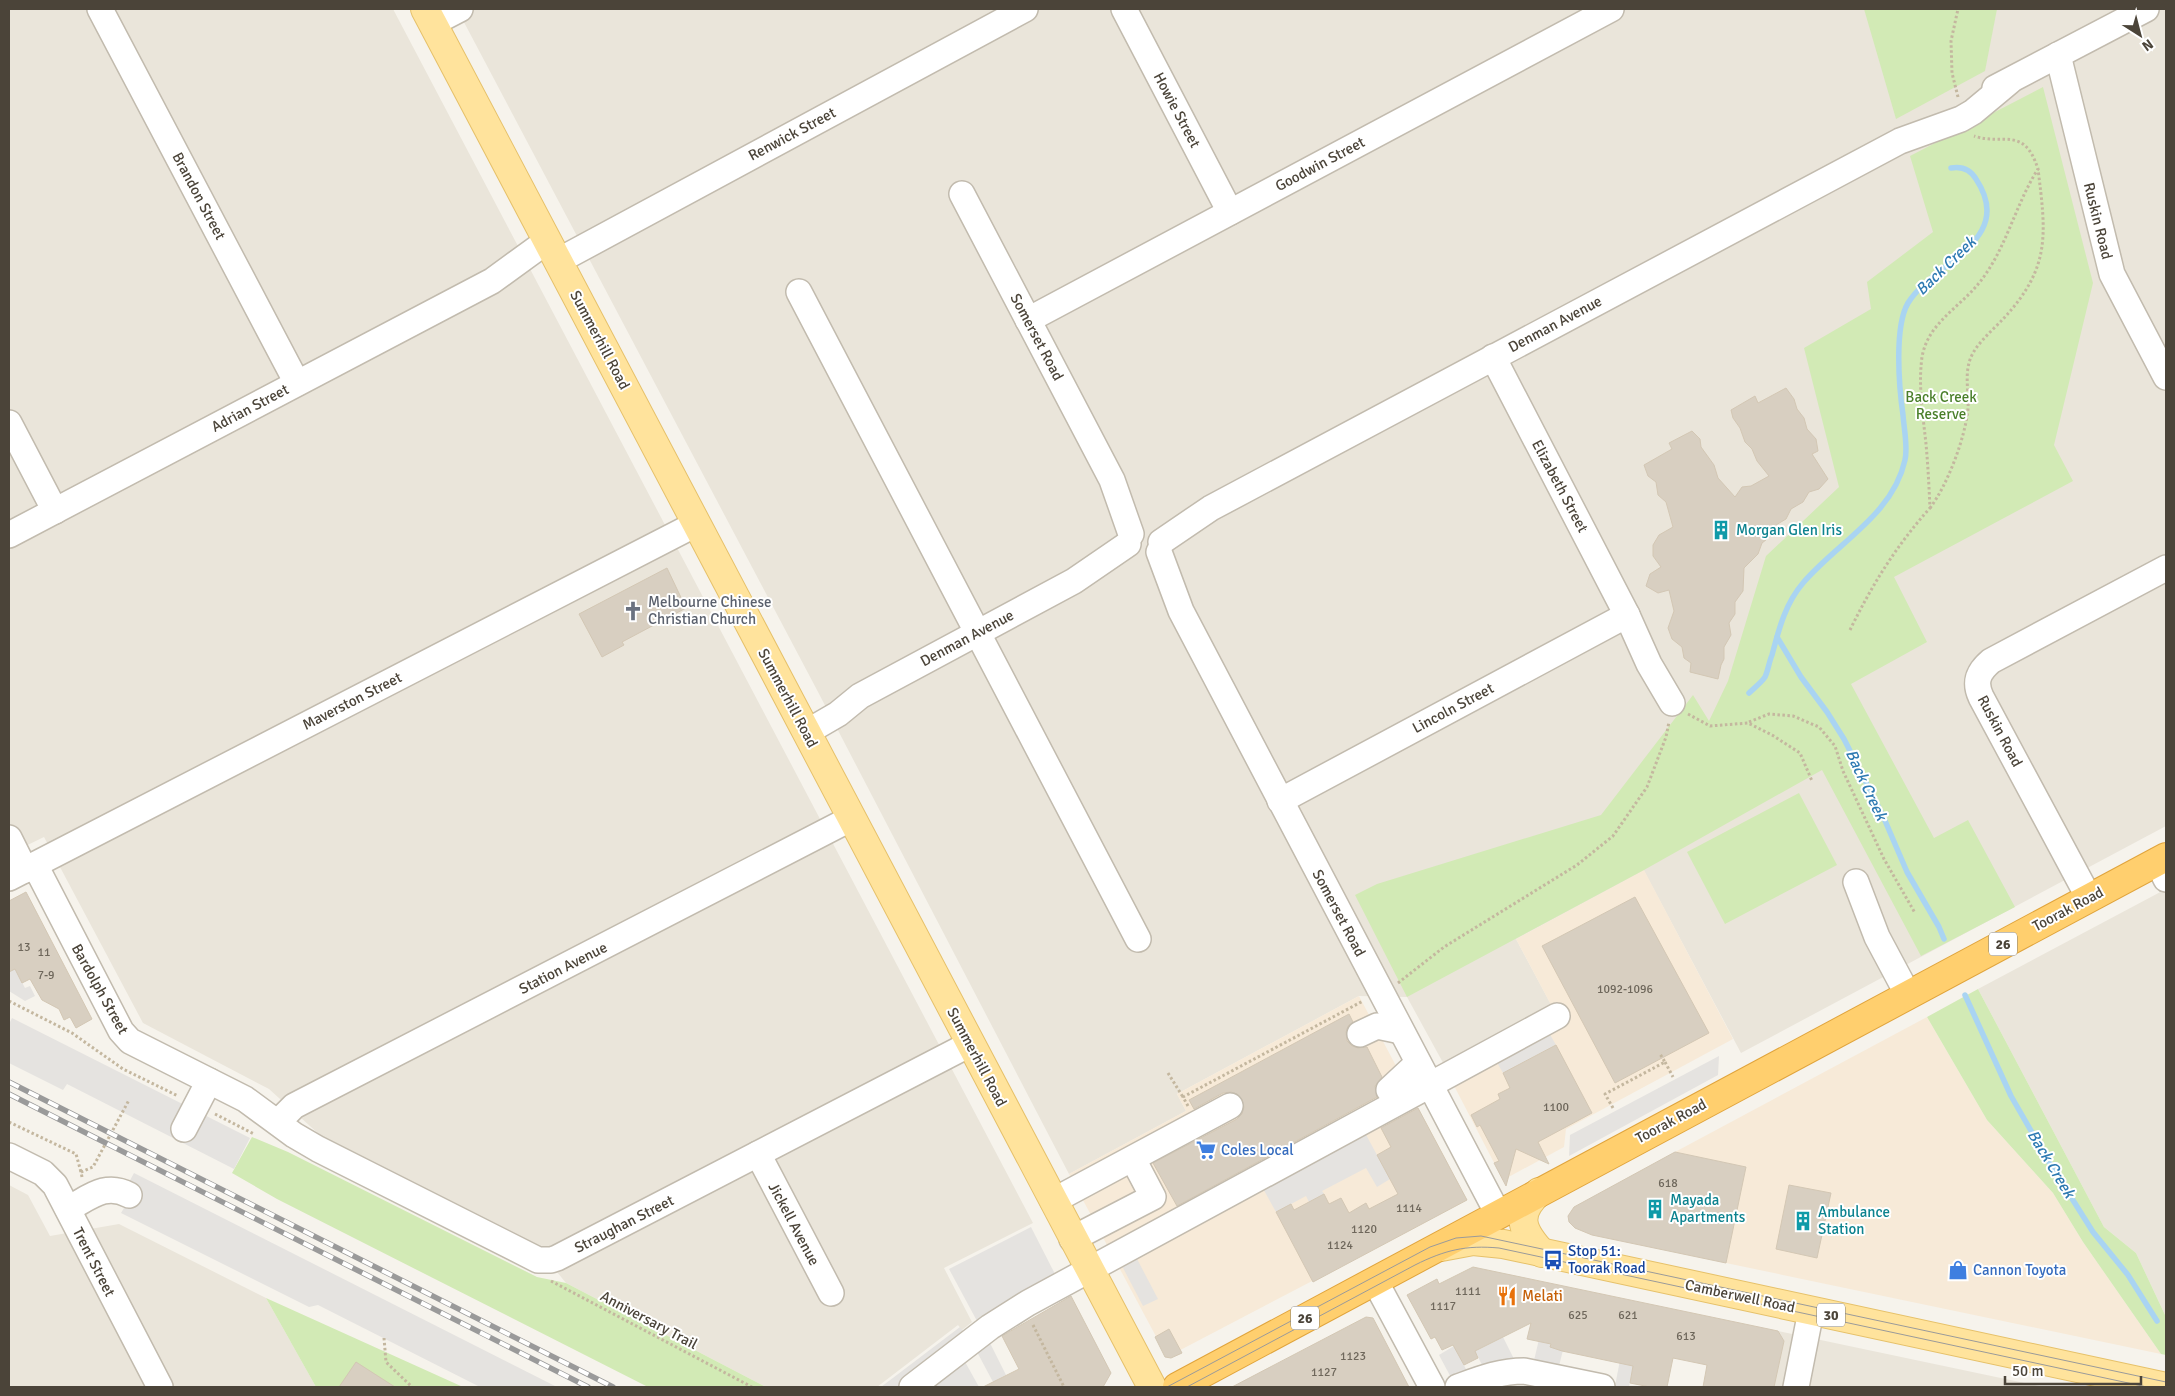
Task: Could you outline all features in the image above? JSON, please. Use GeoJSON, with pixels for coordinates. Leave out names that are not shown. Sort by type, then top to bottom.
{"type":"FeatureCollection","features":[{"type":"Feature","properties":{"kind":"highway","name":"Toorak Road"},"geometry":{"type":"LineString","coordinates":[[1177,1387],[2089,898],[2163,866]]}},
{"type":"Feature","properties":{"kind":"main road","name":"Summerhill Road"},"geometry":{"type":"LineString","coordinates":[[429,16],[1072,1239],[1152,1387]]}},
{"type":"Feature","properties":{"kind":"main road"},"geometry":{"type":"LineString","coordinates":[[1539,1192],[1526,1207],[1523,1221],[1528,1235],[1542,1253]]}},
{"type":"Feature","properties":{"kind":"main road","name":"Camberwell Road"},"geometry":{"type":"LineString","coordinates":[[1432,1251],[1457,1243],[1482,1242],[1542,1253],[2166,1387]]}},
{"type":"Feature","properties":{"kind":"street","name":"Brandon Street"},"geometry":{"type":"LineString","coordinates":[[100,9],[298,383]]}},
{"type":"Feature","properties":{"kind":"street"},"geometry":{"type":"LineString","coordinates":[[429,16],[460,9]]}},
{"type":"Feature","properties":{"kind":"street","name":"Renwick Street"},"geometry":{"type":"LineString","coordinates":[[554,253],[1025,9]]}},
{"type":"Feature","properties":{"kind":"street","name":"Howie Street"},"geometry":{"type":"LineString","coordinates":[[1124,9],[1230,212]]}},
{"type":"Feature","properties":{"kind":"street","name":"Goodwin Street"},"geometry":{"type":"LineString","coordinates":[[1028,320],[1611,9]]}},
{"type":"Feature","properties":{"kind":"street","name":"Denman Avenue"},"geometry":{"type":"LineString","coordinates":[[1900,141],[1947,106],[1975,97],[2009,82],[2146,9]]}},
{"type":"Feature","properties":{"kind":"street","name":"Ruskin Road"},"geometry":{"type":"LineString","coordinates":[[2058,55],[2112,274],[2166,377]]}},
{"type":"Feature","properties":{"kind":"street","name":"Denman Avenue"},"geometry":{"type":"LineString","coordinates":[[804,727],[838,714],[860,696],[978,632],[1959,108],[1973,112],[2009,82]]}},
{"type":"Feature","properties":{"kind":"street","name":"Somerset Road"},"geometry":{"type":"LineString","coordinates":[[962,194],[1498,1214]]}},
{"type":"Feature","properties":{"kind":"street","name":"Adrian Street"},"geometry":{"type":"LineString","coordinates":[[9,535],[492,281],[554,253]]}},
{"type":"Feature","properties":{"kind":"street"},"geometry":{"type":"LineString","coordinates":[[799,292],[1138,939]]}},
{"type":"Feature","properties":{"kind":"street","name":"Elizabeth Street"},"geometry":{"type":"LineString","coordinates":[[1493,358],[1627,615],[1645,657],[1672,703]]}},
{"type":"Feature","properties":{"kind":"street"},"geometry":{"type":"LineString","coordinates":[[9,423],[55,511]]}},
{"type":"Feature","properties":{"kind":"street","name":"Maverston Street"},"geometry":{"type":"LineString","coordinates":[[23,871],[696,524]]}},
{"type":"Feature","properties":{"kind":"street","name":"Ruskin Road"},"geometry":{"type":"LineString","coordinates":[[2089,898],[1981,697],[1977,679],[1980,672],[1991,661],[2166,568]]}},
{"type":"Feature","properties":{"kind":"street","name":"Lincoln Street"},"geometry":{"type":"LineString","coordinates":[[1280,801],[1627,615]]}},
{"type":"Feature","properties":{"kind":"street","name":"Station Avenue"},"geometry":{"type":"LineString","coordinates":[[278,1122],[294,1106],[852,818]]}},
{"type":"Feature","properties":{"kind":"street","name":"Bardolph Street"},"geometry":{"type":"LineString","coordinates":[[9,838],[23,871],[125,1037],[136,1045],[251,1102],[278,1122]]}},
{"type":"Feature","properties":{"kind":"street"},"geometry":{"type":"LineString","coordinates":[[1856,882],[1877,937],[1908,995]]}},
{"type":"Feature","properties":{"kind":"street"},"geometry":{"type":"LineString","coordinates":[[912,1387],[990,1327],[1022,1306],[1557,1016]]}},
{"type":"Feature","properties":{"kind":"street"},"geometry":{"type":"LineString","coordinates":[[1360,1034],[1377,1026],[1401,1030]]}},
{"type":"Feature","properties":{"kind":"street","name":"Straughan Street"},"geometry":{"type":"LineString","coordinates":[[278,1122],[318,1149],[531,1257],[545,1261],[557,1258],[970,1044]]}},
{"type":"Feature","properties":{"kind":"street"},"geometry":{"type":"LineString","coordinates":[[1389,1090],[1418,1063]]}},
{"type":"Feature","properties":{"kind":"street"},"geometry":{"type":"LineString","coordinates":[[184,1128],[209,1081]]}},
{"type":"Feature","properties":{"kind":"street"},"geometry":{"type":"LineString","coordinates":[[1053,1201],[1230,1106]]}},
{"type":"Feature","properties":{"kind":"street","name":"Jickell Avenue"},"geometry":{"type":"LineString","coordinates":[[758,1154],[830,1293]]}},
{"type":"Feature","properties":{"kind":"street","name":"Trent Street"},"geometry":{"type":"LineString","coordinates":[[9,1156],[50,1178],[160,1387]]}},
{"type":"Feature","properties":{"kind":"street"},"geometry":{"type":"LineString","coordinates":[[1072,1239],[1153,1197],[1133,1159]]}},
{"type":"Feature","properties":{"kind":"street"},"geometry":{"type":"LineString","coordinates":[[68,1209],[106,1190],[114,1189],[129,1194]]}},
{"type":"Feature","properties":{"kind":"street"},"geometry":{"type":"LineString","coordinates":[[1375,1281],[1432,1387]]}},
{"type":"Feature","properties":{"kind":"street"},"geometry":{"type":"LineString","coordinates":[[1796,1387],[1811,1311]]}},
{"type":"Feature","properties":{"kind":"street"},"geometry":{"type":"LineString","coordinates":[[1458,1387],[1500,1372],[1524,1371],[1602,1387]]}},
{"type":"Feature","properties":{"kind":"path"},"geometry":{"type":"LineString","coordinates":[[1850,630],[1871,588],[1890,557],[1941,494],[1951,472],[1968,408],[1969,363],[1973,353],[2022,296],[2032,281],[2042,251],[2043,230],[2038,169],[2034,158],[2020,142],[2006,138],[1980,138],[1968,134],[1962,127],[1952,73],[1951,41],[1958,9]]}},
{"type":"Feature","properties":{"kind":"path"},"geometry":{"type":"LineString","coordinates":[[1930,508],[1927,448],[1920,392],[1922,358],[1926,344],[1939,324],[1978,284],[1992,265],[2026,189],[2038,169]]}},
{"type":"Feature","properties":{"kind":"path"},"geometry":{"type":"LineString","coordinates":[[1397,984],[1444,947],[1577,865],[1613,836],[1647,786],[1666,736],[1672,703],[1710,726],[1748,723],[1769,714],[1793,716],[1818,727],[1835,746],[1843,771],[1884,859],[1915,913]]}},
{"type":"Feature","properties":{"kind":"path"},"geometry":{"type":"LineString","coordinates":[[1748,723],[1800,753],[1812,781]]}},
{"type":"Feature","properties":{"kind":"path"},"geometry":{"type":"LineString","coordinates":[[9,1001],[72,1033]]}},
{"type":"Feature","properties":{"kind":"path"},"geometry":{"type":"LineString","coordinates":[[1183,1096],[1363,1001]]}},
{"type":"Feature","properties":{"kind":"path"},"geometry":{"type":"LineString","coordinates":[[1660,1054],[1673,1077]]}},
{"type":"Feature","properties":{"kind":"path"},"geometry":{"type":"LineString","coordinates":[[1614,1108],[1606,1094],[1665,1062]]}},
{"type":"Feature","properties":{"kind":"path"},"geometry":{"type":"LineString","coordinates":[[1168,1074],[1192,1113]]}},
{"type":"Feature","properties":{"kind":"path"},"geometry":{"type":"LineString","coordinates":[[81,1172],[93,1167],[129,1100]]}},
{"type":"Feature","properties":{"kind":"path"},"geometry":{"type":"LineString","coordinates":[[9,1122],[76,1154],[89,1198]]}},
{"type":"Feature","properties":{"kind":"path","name":"Anniversary Trail"},"geometry":{"type":"LineString","coordinates":[[544,1278],[752,1387]]}},
{"type":"Feature","properties":{"kind":"path"},"geometry":{"type":"LineString","coordinates":[[1022,1306],[1064,1387]]}},
{"type":"Feature","properties":{"kind":"path"},"geometry":{"type":"LineString","coordinates":[[384,1338],[386,1362],[412,1387]]}},
{"type":"Feature","properties":{"kind":"shaded area"},"geometry":{"type":"Polygon","coordinates":[[[9,9],[393,9],[1033,1223],[944,1268],[972,1322],[962,1330],[958,1325],[877,1387],[766,1387],[566,1283],[535,1245],[321,1136],[269,1089],[143,1023],[44,837],[9,854],[9,9]]]}},
{"type":"Feature","properties":{"kind":"shaded area"},"geometry":{"type":"Polygon","coordinates":[[[457,9],[2166,9],[2166,826],[1741,1053],[1644,871],[1516,939],[1555,1012],[1447,1070],[1407,997],[1359,996],[1177,1094],[1186,1111],[1069,1174],[817,690],[457,9]]]}},
{"type":"Feature","properties":{"kind":"shaded area"},"geometry":{"type":"Polygon","coordinates":[[[1644,870],[1733,1039],[1566,1129],[1564,1147],[1503,1180],[1450,1078],[1559,1020],[1516,939],[1644,870]]]}},
{"type":"Feature","properties":{"kind":"shaded area"},"geometry":{"type":"Polygon","coordinates":[[[2166,889],[2166,1317],[2136,1253],[2104,1227],[1978,989],[2166,889]]]}},
{"type":"Feature","properties":{"kind":"shaded area"},"geometry":{"type":"Polygon","coordinates":[[[15,969],[25,988],[30,986],[35,996],[25,1001],[9,991],[9,972],[15,969]]]}},
{"type":"Feature","properties":{"kind":"shaded area"},"geometry":{"type":"Polygon","coordinates":[[[1359,996],[1467,1200],[1167,1357],[1069,1174],[1186,1111],[1177,1094],[1359,996]]]}},
{"type":"Feature","properties":{"kind":"shaded area"},"geometry":{"type":"Polygon","coordinates":[[[1927,1017],[1987,1120],[2053,1193],[2083,1242],[2161,1354],[1726,1263],[1746,1167],[1675,1152],[1927,1017]]]}},
{"type":"Feature","properties":{"kind":"shaded area"},"geometry":{"type":"Polygon","coordinates":[[[12,1018],[250,1138],[234,1169],[67,1084],[63,1090],[9,1063],[9,1024],[12,1018]]]}},
{"type":"Feature","properties":{"kind":"shaded area"},"geometry":{"type":"Polygon","coordinates":[[[1548,1031],[1556,1045],[1503,1073],[1495,1059],[1548,1031]]]}},
{"type":"Feature","properties":{"kind":"shaded area"},"geometry":{"type":"Polygon","coordinates":[[[1719,1056],[1718,1075],[1569,1156],[1570,1135],[1719,1056]]]}},
{"type":"Feature","properties":{"kind":"shaded area"},"geometry":{"type":"Polygon","coordinates":[[[1364,1131],[1390,1179],[1377,1187],[1366,1168],[1322,1191],[1324,1194],[1309,1202],[1306,1196],[1276,1212],[1261,1185],[1364,1131]]]}},
{"type":"Feature","properties":{"kind":"shaded area"},"geometry":{"type":"Polygon","coordinates":[[[134,1173],[557,1387],[480,1387],[318,1305],[309,1307],[121,1213],[127,1203],[128,1184],[134,1173]]]}},
{"type":"Feature","properties":{"kind":"shaded area"},"geometry":{"type":"Polygon","coordinates":[[[9,1185],[28,1195],[50,1236],[119,1224],[266,1298],[316,1387],[9,1387],[9,1185]]]}},
{"type":"Feature","properties":{"kind":"shaded area"},"geometry":{"type":"Polygon","coordinates":[[[1031,1227],[1057,1278],[977,1321],[949,1269],[1031,1227]]]}},
{"type":"Feature","properties":{"kind":"shaded area"},"geometry":{"type":"Polygon","coordinates":[[[1136,1257],[1158,1299],[1143,1306],[1121,1264],[1136,1257]]]}},
{"type":"Feature","properties":{"kind":"shaded area"},"geometry":{"type":"Polygon","coordinates":[[[960,1327],[967,1336],[900,1387],[881,1387],[960,1327]]]}},
{"type":"Feature","properties":{"kind":"shaded area"},"geometry":{"type":"Polygon","coordinates":[[[1778,1331],[2044,1387],[1774,1387],[1784,1341],[1778,1331]]]}},
{"type":"Feature","properties":{"kind":"shaded area"},"geometry":{"type":"Polygon","coordinates":[[[1540,1335],[1552,1337],[1550,1347],[1563,1350],[1557,1374],[1532,1369],[1540,1335]]]}},
{"type":"Feature","properties":{"kind":"shaded area"},"geometry":{"type":"Polygon","coordinates":[[[1503,1337],[1518,1367],[1486,1373],[1475,1351],[1503,1337]]]}},
{"type":"Feature","properties":{"kind":"shaded area"},"geometry":{"type":"Polygon","coordinates":[[[989,1341],[1006,1375],[993,1382],[976,1350],[989,1341]]]}},
{"type":"Feature","properties":{"kind":"shaded area"},"geometry":{"type":"Polygon","coordinates":[[[1454,1346],[1471,1379],[1455,1385],[1439,1355],[1454,1346]]]}},
{"type":"Feature","properties":{"kind":"shaded area"},"geometry":{"type":"Polygon","coordinates":[[[1622,1350],[1636,1353],[1629,1387],[1615,1386],[1622,1350]]]}},
{"type":"Feature","properties":{"kind":"shaded area"},"geometry":{"type":"Polygon","coordinates":[[[964,1360],[979,1387],[928,1387],[964,1360]]]}},
{"type":"Feature","properties":{"kind":"green space"},"geometry":{"type":"Polygon","coordinates":[[[1864,9],[1997,9],[1985,71],[1896,119],[1864,9]]]}},
{"type":"Feature","properties":{"kind":"green space","name":"Back Creek Reserve"},"geometry":{"type":"Polygon","coordinates":[[[2043,87],[2093,283],[2054,445],[2073,481],[1894,577],[1927,642],[1851,684],[1934,838],[1968,820],[2015,907],[1921,956],[1822,770],[1644,870],[1407,997],[1355,895],[1377,884],[1601,815],[1693,695],[1709,721],[1728,681],[1766,556],[1839,487],[1804,348],[1871,309],[1867,282],[1933,232],[1910,156],[2043,87]]]}},
{"type":"Feature","properties":{"kind":"green space"},"geometry":{"type":"Polygon","coordinates":[[[1799,793],[1837,865],[1725,924],[1687,852],[1799,793]]]}},
{"type":"Feature","properties":{"kind":"green space"},"geometry":{"type":"Polygon","coordinates":[[[1978,989],[2104,1227],[2136,1253],[2166,1317],[2166,1355],[2161,1354],[2083,1242],[2053,1193],[1987,1120],[1927,1017],[1978,989]]]}},
{"type":"Feature","properties":{"kind":"green space"},"geometry":{"type":"Polygon","coordinates":[[[252,1137],[288,1152],[537,1277],[566,1283],[766,1387],[648,1387],[277,1199],[232,1173],[252,1137]]]}},
{"type":"Feature","properties":{"kind":"green space"},"geometry":{"type":"Polygon","coordinates":[[[266,1298],[463,1387],[316,1387],[266,1298]]]}},
{"type":"Feature","properties":{"kind":"building","name":"Morgan Glen Iris"},"geometry":{"type":"Polygon","coordinates":[[[1786,388],[1804,418],[1807,429],[1816,439],[1818,451],[1812,454],[1828,479],[1819,489],[1809,492],[1803,502],[1791,509],[1786,519],[1776,525],[1771,536],[1762,543],[1758,554],[1744,568],[1743,591],[1735,602],[1735,614],[1729,623],[1731,635],[1724,647],[1724,659],[1718,679],[1690,672],[1691,663],[1684,658],[1682,647],[1672,639],[1668,628],[1674,611],[1669,590],[1658,593],[1646,586],[1650,574],[1661,567],[1653,556],[1653,545],[1659,535],[1673,527],[1666,502],[1658,495],[1656,482],[1648,476],[1644,465],[1672,449],[1669,443],[1692,431],[1700,439],[1701,447],[1714,465],[1718,478],[1735,497],[1742,487],[1751,486],[1769,476],[1757,461],[1752,449],[1745,442],[1731,410],[1755,396],[1758,403],[1786,388]]]}},
{"type":"Feature","properties":{"kind":"building","name":"Melbourne Chinese Christian Church"},"geometry":{"type":"Polygon","coordinates":[[[667,568],[686,608],[622,642],[624,645],[602,657],[579,614],[667,568]]]}},
{"type":"Feature","properties":{"kind":"building"},"geometry":{"type":"Polygon","coordinates":[[[26,892],[92,1019],[76,1028],[70,1017],[64,1020],[59,1009],[42,1000],[30,979],[22,983],[15,969],[9,972],[9,901],[26,892]]]}},
{"type":"Feature","properties":{"kind":"building"},"geometry":{"type":"Polygon","coordinates":[[[1635,897],[1709,1033],[1615,1083],[1542,946],[1635,897]]]}},
{"type":"Feature","properties":{"kind":"building"},"geometry":{"type":"Polygon","coordinates":[[[1349,1014],[1353,1022],[1348,1026],[1346,1032],[1347,1041],[1352,1046],[1358,1048],[1367,1047],[1382,1077],[1375,1086],[1377,1097],[1177,1206],[1153,1163],[1237,1119],[1242,1114],[1244,1107],[1242,1099],[1237,1094],[1231,1092],[1223,1093],[1194,1109],[1189,1100],[1349,1014]]]}},
{"type":"Feature","properties":{"kind":"building"},"geometry":{"type":"Polygon","coordinates":[[[1556,1045],[1592,1113],[1538,1142],[1549,1164],[1516,1149],[1506,1186],[1494,1163],[1499,1161],[1480,1125],[1477,1127],[1471,1115],[1500,1099],[1498,1094],[1510,1088],[1503,1073],[1556,1045]]]}},
{"type":"Feature","properties":{"kind":"building"},"geometry":{"type":"Polygon","coordinates":[[[1418,1108],[1467,1200],[1313,1282],[1276,1212],[1291,1204],[1294,1210],[1324,1194],[1329,1204],[1341,1198],[1349,1213],[1366,1203],[1369,1209],[1398,1194],[1377,1155],[1391,1147],[1381,1128],[1418,1108]]]}},
{"type":"Feature","properties":{"kind":"building","name":"Mayada Apartments"},"geometry":{"type":"Polygon","coordinates":[[[1675,1152],[1746,1167],[1726,1263],[1592,1235],[1575,1228],[1569,1222],[1568,1216],[1574,1207],[1675,1152]]]}},
{"type":"Feature","properties":{"kind":"building","name":"Ambulance Station"},"geometry":{"type":"Polygon","coordinates":[[[1789,1185],[1831,1193],[1817,1258],[1776,1249],[1789,1185]]]}},
{"type":"Feature","properties":{"kind":"building"},"geometry":{"type":"Polygon","coordinates":[[[1473,1267],[1778,1331],[1784,1341],[1774,1387],[1703,1387],[1707,1365],[1673,1358],[1667,1387],[1650,1387],[1630,1383],[1633,1366],[1562,1351],[1550,1347],[1551,1344],[1527,1339],[1531,1323],[1475,1351],[1478,1358],[1464,1365],[1453,1345],[1442,1350],[1435,1337],[1431,1339],[1407,1295],[1437,1279],[1439,1284],[1473,1267]]]}},
{"type":"Feature","properties":{"kind":"building"},"geometry":{"type":"Polygon","coordinates":[[[1071,1296],[1111,1373],[1103,1387],[983,1387],[1019,1369],[1002,1336],[1071,1296]]]}},
{"type":"Feature","properties":{"kind":"building"},"geometry":{"type":"Polygon","coordinates":[[[1366,1317],[1373,1318],[1409,1387],[1232,1387],[1366,1317]]]}},
{"type":"Feature","properties":{"kind":"building"},"geometry":{"type":"Polygon","coordinates":[[[1169,1329],[1182,1353],[1171,1358],[1165,1357],[1155,1337],[1169,1329]]]}},
{"type":"Feature","properties":{"kind":"building"},"geometry":{"type":"Polygon","coordinates":[[[356,1362],[395,1387],[339,1387],[356,1362]]]}},
{"type":"Feature","properties":{"kind":"waterway","name":"Back Creek"},"geometry":{"type":"LineString","coordinates":[[1749,693],[1765,677],[1783,617],[1797,591],[1817,568],[1876,513],[1889,497],[1899,479],[1905,460],[1906,449],[1899,358],[1899,342],[1904,314],[1908,303],[1920,288],[1967,249],[1979,235],[1986,219],[1986,200],[1974,176],[1965,169],[1959,167],[1951,168]]}},
{"type":"Feature","properties":{"kind":"waterway","name":"Back Creek"},"geometry":{"type":"LineString","coordinates":[[1777,637],[1801,677],[1844,739],[1883,816],[1907,872],[1944,939]]}},
{"type":"Feature","properties":{"kind":"waterway","name":"Back Creek"},"geometry":{"type":"LineString","coordinates":[[1965,995],[2011,1096],[2049,1162],[2093,1232],[2128,1275],[2157,1321]]}},
{"type":"Feature","properties":{"kind":"tram line"},"geometry":{"type":"LineString","coordinates":[[1167,1387],[1430,1247],[1456,1238],[1481,1236],[2166,1382]]}},
{"type":"Feature","properties":{"kind":"tram line"},"geometry":{"type":"LineString","coordinates":[[1187,1387],[1415,1265],[1446,1252],[1476,1247],[1499,1248],[2147,1387]]}},
{"type":"Feature","properties":{"kind":"railway"},"geometry":{"type":"LineString","coordinates":[[9,1082],[613,1387]]}},
{"type":"Feature","properties":{"kind":"railway"},"geometry":{"type":"LineString","coordinates":[[9,1094],[588,1387]]}},
{"type":"Feature","properties":{"kind":"place","name":"Morgan Glen Iris"},"geometry":{"type":"Point","coordinates":[1721,530]}},
{"type":"Feature","properties":{"kind":"place","name":"Melbourne Chinese Christian Church"},"geometry":{"type":"Point","coordinates":[633,611]}},
{"type":"Feature","properties":{"kind":"place","name":"Coles Local"},"geometry":{"type":"Point","coordinates":[1206,1150]}},
{"type":"Feature","properties":{"kind":"place","name":"Mayada Apartments"},"geometry":{"type":"Point","coordinates":[1655,1209]}},
{"type":"Feature","properties":{"kind":"place","name":"Ambulance Station"},"geometry":{"type":"Point","coordinates":[1803,1221]}},
{"type":"Feature","properties":{"kind":"place","name":"Stop 51: Toorak Road"},"geometry":{"type":"Point","coordinates":[1553,1260]}},
{"type":"Feature","properties":{"kind":"place","name":"Cannon Toyota"},"geometry":{"type":"Point","coordinates":[1958,1270]}},
{"type":"Feature","properties":{"kind":"place","name":"Melati"},"geometry":{"type":"Point","coordinates":[1507,1296]}}]}
